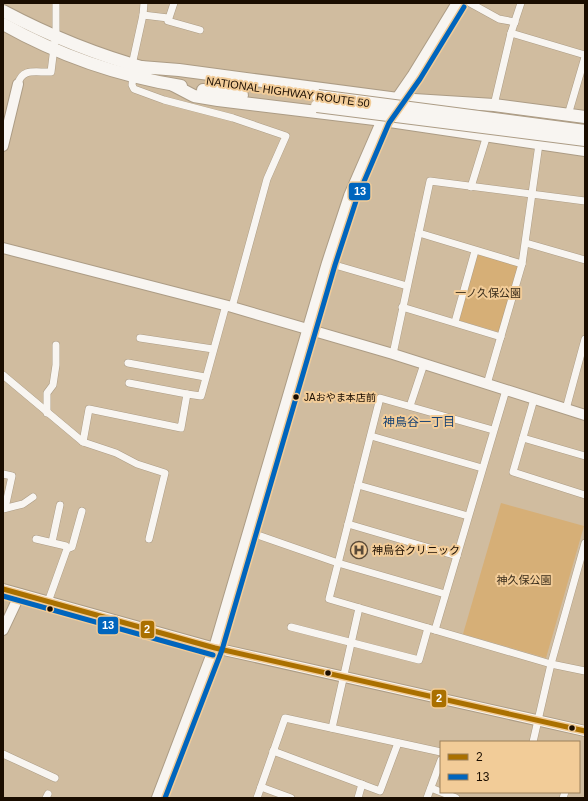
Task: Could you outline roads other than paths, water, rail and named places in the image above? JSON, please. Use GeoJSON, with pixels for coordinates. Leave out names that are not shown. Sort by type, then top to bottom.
{"type":"FeatureCollection","features":[{"type":"Feature","properties":{"kind":"highway"},"geometry":{"type":"LineString","coordinates":[[161,797],[215,648],[328,263],[350,196],[383,120],[398,99],[458,3]]}},
{"type":"Feature","properties":{"kind":"highway","name":"NATIONAL HIGHWAY ROUTE 50"},"geometry":{"type":"LineString","coordinates":[[3,11],[56,37],[174,85],[585,131]]}},
{"type":"Feature","properties":{"kind":"highway","name":"NATIONAL HIGHWAY ROUTE 50"},"geometry":{"type":"LineString","coordinates":[[3,24],[55,50],[91,64],[135,69],[203,80],[317,101],[585,140]]}},
{"type":"Feature","properties":{"kind":"highway"},"geometry":{"type":"LineString","coordinates":[[135,69],[179,70],[398,99],[494,105],[585,117]]}},
{"type":"Feature","properties":{"kind":"highway"},"geometry":{"type":"LineString","coordinates":[[174,85],[194,96],[212,99],[383,120],[585,150]]}},
{"type":"Feature","properties":{"kind":"street"},"geometry":{"type":"LineString","coordinates":[[3,146],[20,77],[24,73],[51,72],[56,37],[56,3]]}},
{"type":"Feature","properties":{"kind":"street"},"geometry":{"type":"LineString","coordinates":[[129,383],[201,396],[213,349],[229,306],[262,193],[286,136],[233,118],[164,100],[134,89],[132,85],[144,3]]}},
{"type":"Feature","properties":{"kind":"street"},"geometry":{"type":"LineString","coordinates":[[168,18],[174,3]]}},
{"type":"Feature","properties":{"kind":"street"},"geometry":{"type":"LineString","coordinates":[[470,3],[499,19],[515,22]]}},
{"type":"Feature","properties":{"kind":"street"},"geometry":{"type":"LineString","coordinates":[[494,105],[521,3]]}},
{"type":"Feature","properties":{"kind":"street"},"geometry":{"type":"LineString","coordinates":[[143,15],[168,18],[169,21],[200,30]]}},
{"type":"Feature","properties":{"kind":"street"},"geometry":{"type":"LineString","coordinates":[[512,33],[585,56],[568,115]]}},
{"type":"Feature","properties":{"kind":"street"},"geometry":{"type":"LineString","coordinates":[[471,187],[487,135]]}},
{"type":"Feature","properties":{"kind":"street"},"geometry":{"type":"LineString","coordinates":[[487,384],[522,264],[539,144]]}},
{"type":"Feature","properties":{"kind":"street"},"geometry":{"type":"LineString","coordinates":[[393,354],[430,181],[585,201]]}},
{"type":"Feature","properties":{"kind":"street"},"geometry":{"type":"LineString","coordinates":[[419,233],[522,264]]}},
{"type":"Feature","properties":{"kind":"street"},"geometry":{"type":"LineString","coordinates":[[526,243],[585,260]]}},
{"type":"Feature","properties":{"kind":"street"},"geometry":{"type":"LineString","coordinates":[[3,248],[229,306],[393,354],[585,415]]}},
{"type":"Feature","properties":{"kind":"street"},"geometry":{"type":"LineString","coordinates":[[455,322],[475,251]]}},
{"type":"Feature","properties":{"kind":"street"},"geometry":{"type":"LineString","coordinates":[[328,263],[407,286]]}},
{"type":"Feature","properties":{"kind":"street"},"geometry":{"type":"LineString","coordinates":[[402,307],[501,337]]}},
{"type":"Feature","properties":{"kind":"street"},"geometry":{"type":"LineString","coordinates":[[140,338],[213,349]]}},
{"type":"Feature","properties":{"kind":"street"},"geometry":{"type":"LineString","coordinates":[[566,409],[582,363],[585,339]]}},
{"type":"Feature","properties":{"kind":"street"},"geometry":{"type":"LineString","coordinates":[[47,413],[47,393],[53,385],[56,365],[56,345]]}},
{"type":"Feature","properties":{"kind":"street"},"geometry":{"type":"LineString","coordinates":[[128,363],[205,377]]}},
{"type":"Feature","properties":{"kind":"street"},"geometry":{"type":"LineString","coordinates":[[410,406],[424,364]]}},
{"type":"Feature","properties":{"kind":"street"},"geometry":{"type":"LineString","coordinates":[[3,375],[83,442],[116,453],[137,464],[165,473],[149,538]]}},
{"type":"Feature","properties":{"kind":"street"},"geometry":{"type":"LineString","coordinates":[[291,626],[419,660],[445,594],[506,390]]}},
{"type":"Feature","properties":{"kind":"street"},"geometry":{"type":"LineString","coordinates":[[83,442],[89,409],[181,428],[187,394]]}},
{"type":"Feature","properties":{"kind":"street"},"geometry":{"type":"LineString","coordinates":[[493,430],[380,398],[329,599],[551,664],[585,671]]}},
{"type":"Feature","properties":{"kind":"street"},"geometry":{"type":"LineString","coordinates":[[534,399],[513,472],[585,495]]}},
{"type":"Feature","properties":{"kind":"street"},"geometry":{"type":"LineString","coordinates":[[371,436],[482,468]]}},
{"type":"Feature","properties":{"kind":"street"},"geometry":{"type":"LineString","coordinates":[[523,438],[585,456]]}},
{"type":"Feature","properties":{"kind":"street"},"geometry":{"type":"LineString","coordinates":[[3,474],[12,476],[4,509],[23,504],[33,497]]}},
{"type":"Feature","properties":{"kind":"street"},"geometry":{"type":"LineString","coordinates":[[358,485],[468,516]]}},
{"type":"Feature","properties":{"kind":"street"},"geometry":{"type":"LineString","coordinates":[[52,542],[60,505]]}},
{"type":"Feature","properties":{"kind":"street"},"geometry":{"type":"LineString","coordinates":[[48,602],[67,550],[72,547],[82,511]]}},
{"type":"Feature","properties":{"kind":"street"},"geometry":{"type":"LineString","coordinates":[[348,524],[457,556]]}},
{"type":"Feature","properties":{"kind":"street"},"geometry":{"type":"LineString","coordinates":[[249,532],[338,563],[445,594]]}},
{"type":"Feature","properties":{"kind":"street"},"geometry":{"type":"LineString","coordinates":[[36,539],[66,546],[67,550]]}},
{"type":"Feature","properties":{"kind":"street"},"geometry":{"type":"LineString","coordinates":[[533,741],[551,664],[583,558],[585,543]]}},
{"type":"Feature","properties":{"kind":"street"},"geometry":{"type":"LineString","coordinates":[[3,589],[215,648],[343,678],[585,731]]}},
{"type":"Feature","properties":{"kind":"street"},"geometry":{"type":"LineString","coordinates":[[3,630],[20,594]]}},
{"type":"Feature","properties":{"kind":"street"},"geometry":{"type":"LineString","coordinates":[[332,728],[359,608]]}},
{"type":"Feature","properties":{"kind":"street"},"geometry":{"type":"LineString","coordinates":[[257,798],[285,718],[440,752]]}},
{"type":"Feature","properties":{"kind":"street"},"geometry":{"type":"LineString","coordinates":[[273,751],[380,791],[398,743]]}},
{"type":"Feature","properties":{"kind":"street"},"geometry":{"type":"LineString","coordinates":[[3,754],[54,778]]}},
{"type":"Feature","properties":{"kind":"street"},"geometry":{"type":"LineString","coordinates":[[427,798],[440,763]]}},
{"type":"Feature","properties":{"kind":"street"},"geometry":{"type":"LineString","coordinates":[[358,798],[362,784]]}},
{"type":"Feature","properties":{"kind":"street"},"geometry":{"type":"LineString","coordinates":[[261,787],[291,798]]}},
{"type":"Feature","properties":{"kind":"street"},"geometry":{"type":"LineString","coordinates":[[431,788],[440,792]]}},
{"type":"Feature","properties":{"kind":"street"},"geometry":{"type":"LineString","coordinates":[[444,793],[456,798]]}},
{"type":"Feature","properties":{"kind":"place","name":"JAおやま本店前"},"geometry":{"type":"Point","coordinates":[296,397]}},
{"type":"Feature","properties":{"kind":"place","name":"神鳥谷クリニック"},"geometry":{"type":"Point","coordinates":[359,550]}},
{"type":"Feature","properties":{"kind":"district","name":"神鳥谷一丁目"},"geometry":{"type":"Point","coordinates":[419,422]}},
{"type":"Feature","properties":{"kind":"park label","name":"一ノ久保公園"},"geometry":{"type":"Point","coordinates":[488,293]}},
{"type":"Feature","properties":{"kind":"park label","name":"神久保公園"},"geometry":{"type":"Point","coordinates":[524,580]}}]}
